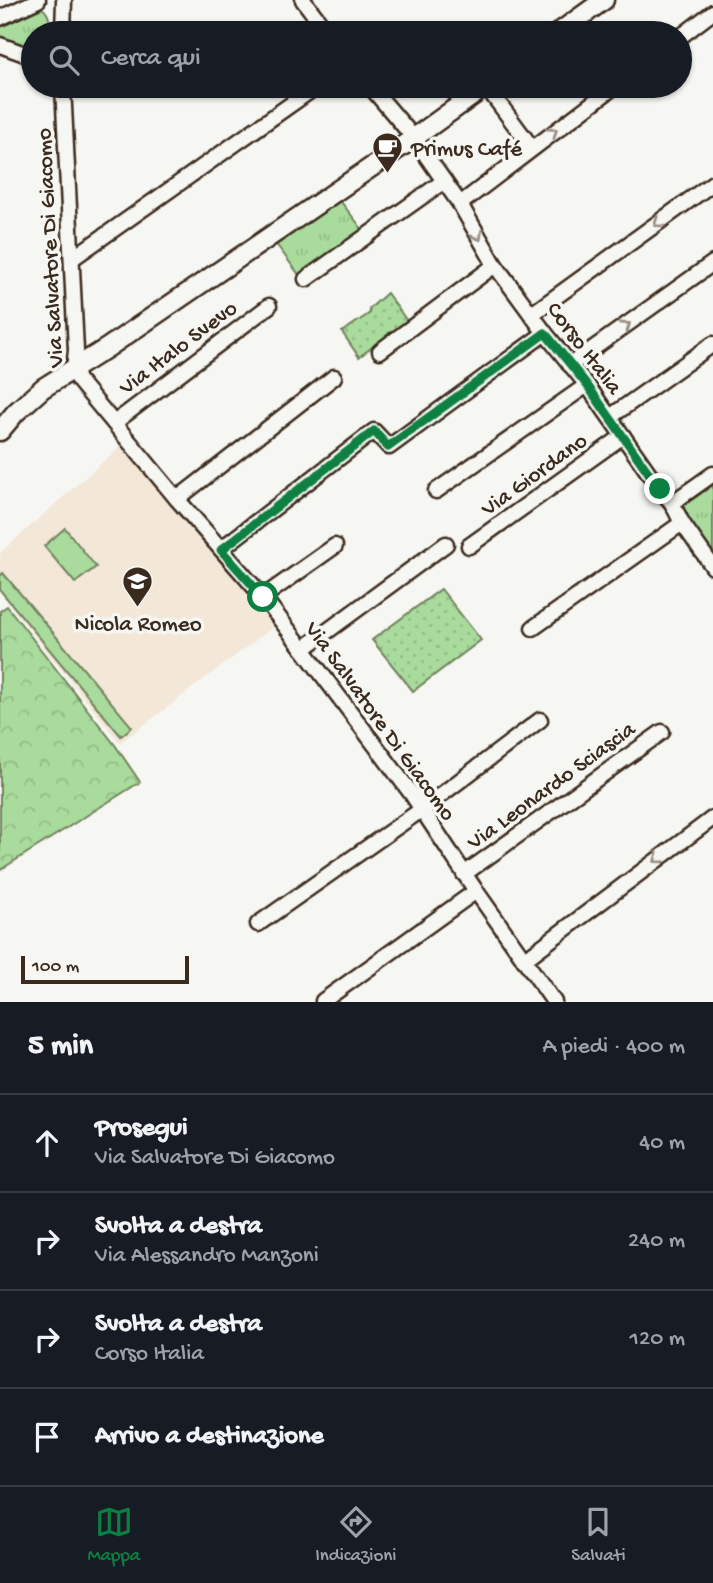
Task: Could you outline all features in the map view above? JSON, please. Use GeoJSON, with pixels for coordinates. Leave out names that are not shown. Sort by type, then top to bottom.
{"type":"FeatureCollection","features":[{"type":"Feature","properties":{"kind":"street"},"geometry":{"type":"LineString","coordinates":[[0,18],[38,0]]}},
{"type":"Feature","properties":{"kind":"street"},"geometry":{"type":"LineString","coordinates":[[63,21],[64,0]]}},
{"type":"Feature","properties":{"kind":"street"},"geometry":{"type":"LineString","coordinates":[[303,0],[319,21]]}},
{"type":"Feature","properties":{"kind":"street"},"geometry":{"type":"LineString","coordinates":[[575,21],[604,0]]}},
{"type":"Feature","properties":{"kind":"street"},"geometry":{"type":"LineString","coordinates":[[692,28],[713,12]]}},
{"type":"Feature","properties":{"kind":"street"},"geometry":{"type":"LineString","coordinates":[[0,45],[21,53]]}},
{"type":"Feature","properties":{"kind":"street","name":"Via Salvatore Di Giacomo"},"geometry":{"type":"LineString","coordinates":[[64,98],[73,258],[76,350],[74,369],[78,380],[263,597],[303,649],[411,793],[554,1002]]}},
{"type":"Feature","properties":{"kind":"street"},"geometry":{"type":"LineString","coordinates":[[73,258],[300,98]]}},
{"type":"Feature","properties":{"kind":"street","name":"Corso Italia"},"geometry":{"type":"LineString","coordinates":[[380,98],[414,138],[460,204],[495,265],[587,385],[672,503],[682,523],[713,567]]}},
{"type":"Feature","properties":{"kind":"street"},"geometry":{"type":"LineString","coordinates":[[0,430],[43,388],[469,98]]}},
{"type":"Feature","properties":{"kind":"street"},"geometry":{"type":"LineString","coordinates":[[495,98],[532,149]]}},
{"type":"Feature","properties":{"kind":"street"},"geometry":{"type":"LineString","coordinates":[[460,204],[599,98]]}},
{"type":"Feature","properties":{"kind":"street"},"geometry":{"type":"LineString","coordinates":[[306,279],[444,181]]}},
{"type":"Feature","properties":{"kind":"street"},"geometry":{"type":"LineString","coordinates":[[532,314],[713,183]]}},
{"type":"Feature","properties":{"kind":"street"},"geometry":{"type":"LineString","coordinates":[[570,365],[713,263]]}},
{"type":"Feature","properties":{"kind":"street"},"geometry":{"type":"LineString","coordinates":[[380,351],[495,265]]}},
{"type":"Feature","properties":{"kind":"street","name":"Via Italo Svevo"},"geometry":{"type":"LineString","coordinates":[[114,423],[269,306]]}},
{"type":"Feature","properties":{"kind":"street"},"geometry":{"type":"LineString","coordinates":[[221,550],[374,431],[388,447],[545,333]]}},
{"type":"Feature","properties":{"kind":"street"},"geometry":{"type":"LineString","coordinates":[[610,417],[713,344]]}},
{"type":"Feature","properties":{"kind":"street"},"geometry":{"type":"LineString","coordinates":[[177,499],[334,377]]}},
{"type":"Feature","properties":{"kind":"street"},"geometry":{"type":"LineString","coordinates":[[436,491],[587,385]]}},
{"type":"Feature","properties":{"kind":"street","name":"Via Giordano"},"geometry":{"type":"LineString","coordinates":[[469,546],[623,436]]}},
{"type":"Feature","properties":{"kind":"street"},"geometry":{"type":"LineString","coordinates":[[672,503],[713,474]]}},
{"type":"Feature","properties":{"kind":"street"},"geometry":{"type":"LineString","coordinates":[[533,628],[682,523]]}},
{"type":"Feature","properties":{"kind":"street"},"geometry":{"type":"LineString","coordinates":[[303,649],[446,544]]}},
{"type":"Feature","properties":{"kind":"street"},"geometry":{"type":"LineString","coordinates":[[263,597],[335,546]]}},
{"type":"Feature","properties":{"kind":"street"},"geometry":{"type":"LineString","coordinates":[[258,924],[421,810],[540,720]]}},
{"type":"Feature","properties":{"kind":"street","name":"Via Leonardo Sciascia"},"geometry":{"type":"LineString","coordinates":[[464,874],[662,732]]}},
{"type":"Feature","properties":{"kind":"street"},"geometry":{"type":"LineString","coordinates":[[524,960],[713,818]]}},
{"type":"Feature","properties":{"kind":"street"},"geometry":{"type":"LineString","coordinates":[[323,1001],[476,891]]}},
{"type":"Feature","properties":{"kind":"shaded area","name":"Nicola Romeo"},"geometry":{"type":"Polygon","coordinates":[[[122,445],[277,624],[120,743],[0,593],[0,553],[122,445]]]}},
{"type":"Feature","properties":{"kind":"green space"},"geometry":{"type":"Polygon","coordinates":[[[42,8],[49,21],[21,21],[21,47],[0,40],[0,27],[42,8]]]}},
{"type":"Feature","properties":{"kind":"green space"},"geometry":{"type":"Polygon","coordinates":[[[338,198],[366,234],[303,280],[276,244],[338,198]]]}},
{"type":"Feature","properties":{"kind":"green space"},"geometry":{"type":"Polygon","coordinates":[[[387,293],[407,321],[359,357],[342,332],[370,313],[369,309],[387,293]]]}},
{"type":"Feature","properties":{"kind":"green space"},"geometry":{"type":"Polygon","coordinates":[[[713,485],[713,558],[679,509],[713,485]]]}},
{"type":"Feature","properties":{"kind":"green space"},"geometry":{"type":"Polygon","coordinates":[[[65,528],[96,567],[75,583],[44,546],[65,528]]]}},
{"type":"Feature","properties":{"kind":"green space"},"geometry":{"type":"Polygon","coordinates":[[[3,573],[132,727],[121,736],[0,590],[0,576],[3,573]]]}},
{"type":"Feature","properties":{"kind":"green space"},"geometry":{"type":"Polygon","coordinates":[[[441,589],[481,640],[413,691],[372,640],[441,589]]]}},
{"type":"Feature","properties":{"kind":"green space"},"geometry":{"type":"Polygon","coordinates":[[[7,606],[115,745],[140,782],[0,870],[0,611],[7,606]]]}},
{"type":"Feature","properties":{"kind":"place","name":"Primus Café"},"geometry":{"type":"Point","coordinates":[388,174]}},
{"type":"Feature","properties":{"kind":"place","name":"Nicola Romeo"},"geometry":{"type":"Point","coordinates":[138,608]}},
{"type":"Feature","properties":{"kind":"route"},"geometry":{"type":"LineString","coordinates":[[263,597],[221,550],[374,431],[388,447],[545,333],[587,385],[660,489]]}}]}
